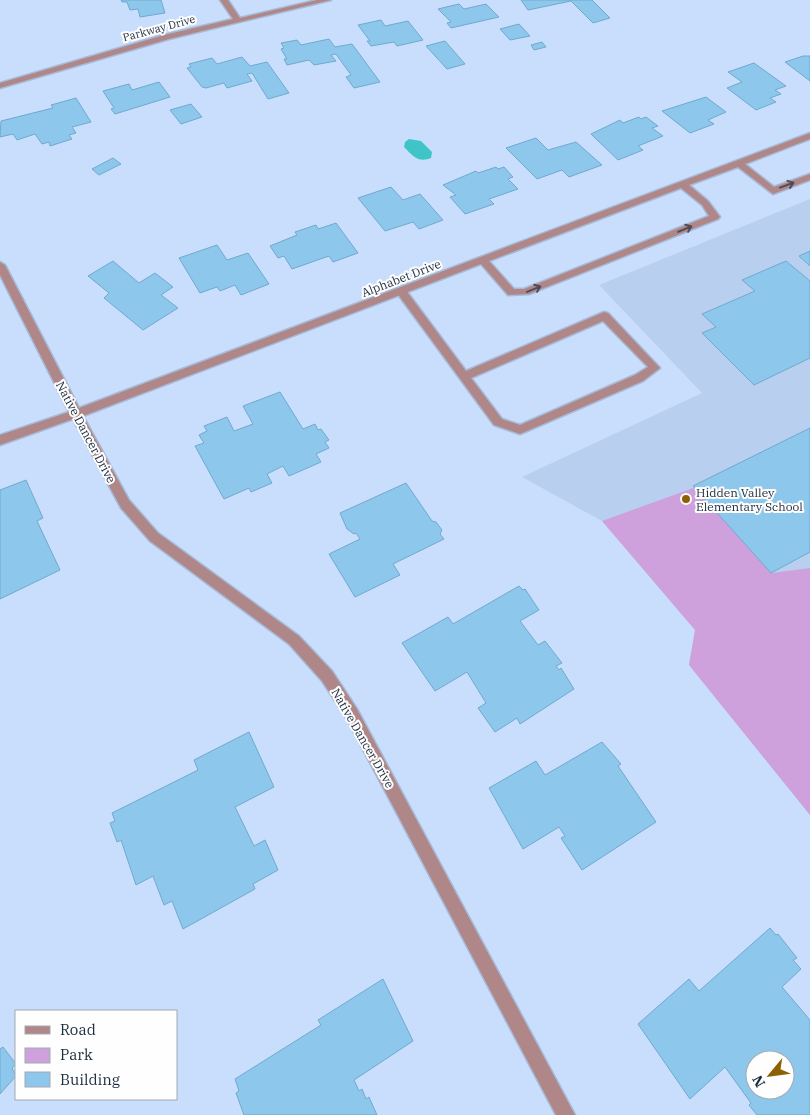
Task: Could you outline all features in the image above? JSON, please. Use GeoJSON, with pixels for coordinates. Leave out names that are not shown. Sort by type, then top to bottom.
{"type":"FeatureCollection","features":[{"type":"Feature","properties":{"kind":"street"},"geometry":{"type":"LineString","coordinates":[[224,0],[237,19]]}},
{"type":"Feature","properties":{"kind":"street","name":"Parkway Drive"},"geometry":{"type":"LineString","coordinates":[[0,86],[167,36],[327,0]]}},
{"type":"Feature","properties":{"kind":"street","name":"Alphabet Drive"},"geometry":{"type":"LineString","coordinates":[[0,440],[76,414],[810,136]]}},
{"type":"Feature","properties":{"kind":"street"},"geometry":{"type":"LineString","coordinates":[[739,163],[772,191],[810,177]]}},
{"type":"Feature","properties":{"kind":"street"},"geometry":{"type":"LineString","coordinates":[[483,260],[512,293],[525,292],[715,217],[704,203],[682,184]]}},
{"type":"Feature","properties":{"kind":"street","name":"Native Dancer Drive"},"geometry":{"type":"LineString","coordinates":[[0,265],[76,414],[125,504],[154,537],[294,640],[327,676],[352,714],[566,1115]]}},
{"type":"Feature","properties":{"kind":"street"},"geometry":{"type":"LineString","coordinates":[[401,291],[463,377],[498,422],[520,430],[639,378],[655,368],[604,316],[463,377]]}},
{"type":"Feature","properties":{"kind":"shaded area"},"geometry":{"type":"Polygon","coordinates":[[[409,139],[421,141],[432,152],[431,158],[423,160],[413,156],[404,147],[405,142],[409,139]]]}},
{"type":"Feature","properties":{"kind":"shaded area","name":"Hidden Valley Elementary School"},"geometry":{"type":"Polygon","coordinates":[[[810,199],[810,815],[689,665],[695,630],[602,521],[522,477],[702,393],[599,285],[810,199]]]}},
{"type":"Feature","properties":{"kind":"green space"},"geometry":{"type":"Polygon","coordinates":[[[696,487],[772,573],[810,568],[810,815],[689,665],[695,630],[602,521],[696,487]]]}},
{"type":"Feature","properties":{"kind":"building"},"geometry":{"type":"Polygon","coordinates":[[[121,0],[161,0],[165,13],[140,17],[138,9],[130,10],[127,2],[122,2],[121,0]]]}},
{"type":"Feature","properties":{"kind":"building"},"geometry":{"type":"Polygon","coordinates":[[[521,0],[592,0],[610,18],[593,23],[571,1],[528,10],[521,0]]]}},
{"type":"Feature","properties":{"kind":"building"},"geometry":{"type":"Polygon","coordinates":[[[459,4],[464,9],[486,4],[499,17],[451,28],[447,23],[451,22],[438,9],[459,4]]]}},
{"type":"Feature","properties":{"kind":"building"},"geometry":{"type":"Polygon","coordinates":[[[381,20],[385,26],[408,21],[423,40],[397,46],[394,42],[371,46],[367,41],[370,41],[358,25],[381,20]]]}},
{"type":"Feature","properties":{"kind":"building"},"geometry":{"type":"Polygon","coordinates":[[[519,24],[530,36],[510,40],[500,29],[519,24]]]}},
{"type":"Feature","properties":{"kind":"building"},"geometry":{"type":"Polygon","coordinates":[[[329,39],[335,47],[352,44],[380,82],[354,88],[346,77],[351,75],[336,54],[331,55],[336,61],[314,65],[309,60],[287,65],[284,59],[287,59],[281,49],[284,48],[281,43],[297,40],[301,45],[329,39]]]}},
{"type":"Feature","properties":{"kind":"building"},"geometry":{"type":"Polygon","coordinates":[[[445,41],[465,64],[447,69],[426,46],[445,41]]]}},
{"type":"Feature","properties":{"kind":"building"},"geometry":{"type":"Polygon","coordinates":[[[542,42],[546,47],[534,50],[531,45],[542,42]]]}},
{"type":"Feature","properties":{"kind":"building"},"geometry":{"type":"Polygon","coordinates":[[[803,56],[810,56],[810,81],[785,62],[803,56]]]}},
{"type":"Feature","properties":{"kind":"building"},"geometry":{"type":"Polygon","coordinates":[[[242,57],[250,66],[267,62],[289,93],[268,99],[252,73],[247,74],[252,81],[227,88],[224,83],[206,88],[202,87],[187,68],[191,67],[189,64],[212,58],[217,64],[242,57]]]}},
{"type":"Feature","properties":{"kind":"building"},"geometry":{"type":"Polygon","coordinates":[[[754,63],[786,86],[775,90],[781,94],[770,98],[776,102],[756,110],[727,88],[742,82],[728,72],[754,63]]]}},
{"type":"Feature","properties":{"kind":"building"},"geometry":{"type":"Polygon","coordinates":[[[159,82],[170,97],[115,114],[111,109],[114,108],[103,91],[129,84],[132,90],[159,82]]]}},
{"type":"Feature","properties":{"kind":"building"},"geometry":{"type":"Polygon","coordinates":[[[706,97],[726,112],[708,120],[714,124],[690,133],[662,111],[706,97]]]}},
{"type":"Feature","properties":{"kind":"building"},"geometry":{"type":"Polygon","coordinates":[[[76,98],[91,122],[72,127],[76,133],[69,135],[72,139],[50,146],[49,142],[42,144],[35,134],[17,140],[13,134],[0,137],[1,121],[53,108],[51,105],[76,98]]]}},
{"type":"Feature","properties":{"kind":"building"},"geometry":{"type":"Polygon","coordinates":[[[191,104],[202,117],[181,124],[170,110],[191,104]]]}},
{"type":"Feature","properties":{"kind":"building"},"geometry":{"type":"Polygon","coordinates":[[[639,117],[641,119],[646,117],[658,126],[652,128],[663,136],[638,146],[643,150],[618,160],[591,134],[620,120],[623,123],[639,117]]]}},
{"type":"Feature","properties":{"kind":"building"},"geometry":{"type":"Polygon","coordinates":[[[536,138],[548,150],[576,142],[602,165],[569,177],[562,170],[537,179],[506,148],[536,138]]]}},
{"type":"Feature","properties":{"kind":"building"},"geometry":{"type":"Polygon","coordinates":[[[113,158],[121,164],[99,175],[92,169],[113,158]]]}},
{"type":"Feature","properties":{"kind":"building"},"geometry":{"type":"Polygon","coordinates":[[[496,167],[498,169],[504,167],[513,177],[508,179],[518,189],[489,199],[494,204],[465,214],[450,197],[456,195],[443,185],[476,171],[478,173],[496,167]]]}},
{"type":"Feature","properties":{"kind":"building"},"geometry":{"type":"Polygon","coordinates":[[[391,187],[403,200],[420,194],[443,220],[419,229],[413,222],[385,231],[358,198],[391,187]]]}},
{"type":"Feature","properties":{"kind":"building"},"geometry":{"type":"Polygon","coordinates":[[[336,223],[358,253],[333,262],[329,256],[292,269],[284,256],[278,258],[270,246],[297,235],[295,232],[316,225],[318,229],[336,223]]]}},
{"type":"Feature","properties":{"kind":"building"},"geometry":{"type":"Polygon","coordinates":[[[217,245],[227,260],[248,253],[269,284],[241,295],[235,285],[220,291],[217,287],[200,293],[179,258],[217,245]]]}},
{"type":"Feature","properties":{"kind":"building"},"geometry":{"type":"Polygon","coordinates":[[[810,251],[810,266],[799,256],[810,251]]]}},
{"type":"Feature","properties":{"kind":"building"},"geometry":{"type":"Polygon","coordinates":[[[113,261],[139,283],[155,273],[173,287],[161,295],[178,308],[143,330],[104,298],[109,293],[88,276],[113,261]]]}},
{"type":"Feature","properties":{"kind":"building"},"geometry":{"type":"Polygon","coordinates":[[[786,261],[810,281],[810,358],[754,385],[702,333],[716,327],[702,314],[755,291],[742,280],[786,261]]]}},
{"type":"Feature","properties":{"kind":"building"},"geometry":{"type":"Polygon","coordinates":[[[280,392],[303,429],[315,424],[318,430],[321,429],[329,440],[325,442],[329,448],[316,454],[321,462],[289,476],[283,466],[267,474],[272,483],[251,492],[249,488],[224,499],[195,446],[204,443],[199,435],[207,431],[204,426],[227,417],[234,431],[253,424],[243,406],[280,392]]]}},
{"type":"Feature","properties":{"kind":"building"},"geometry":{"type":"Polygon","coordinates":[[[810,428],[810,552],[771,573],[693,486],[810,428]]]}},
{"type":"Feature","properties":{"kind":"building"},"geometry":{"type":"Polygon","coordinates":[[[26,480],[43,518],[37,521],[60,570],[0,599],[0,490],[26,480]]]}},
{"type":"Feature","properties":{"kind":"building"},"geometry":{"type":"Polygon","coordinates":[[[406,483],[432,521],[436,522],[442,530],[440,534],[444,539],[393,564],[400,575],[355,597],[329,554],[360,539],[356,533],[354,534],[347,529],[340,513],[406,483]]]}},
{"type":"Feature","properties":{"kind":"building"},"geometry":{"type":"Polygon","coordinates":[[[519,586],[523,590],[525,589],[539,610],[520,621],[538,645],[545,641],[562,663],[556,666],[559,670],[561,668],[574,689],[520,724],[517,718],[495,732],[478,708],[486,703],[467,672],[435,691],[402,643],[448,617],[453,624],[519,586]]]}},
{"type":"Feature","properties":{"kind":"building"},"geometry":{"type":"Polygon","coordinates":[[[249,732],[274,787],[235,807],[254,846],[265,840],[278,870],[253,884],[255,889],[183,929],[172,901],[164,905],[153,876],[136,885],[121,840],[117,842],[110,823],[115,821],[112,813],[198,770],[194,760],[249,732]]]}},
{"type":"Feature","properties":{"kind":"building"},"geometry":{"type":"Polygon","coordinates":[[[602,742],[621,764],[618,766],[656,822],[582,870],[561,838],[565,836],[559,827],[523,849],[489,788],[536,761],[545,775],[602,742]]]}},
{"type":"Feature","properties":{"kind":"building"},"geometry":{"type":"Polygon","coordinates":[[[770,928],[776,935],[778,934],[797,958],[793,960],[801,969],[782,987],[810,1020],[810,1115],[757,1115],[749,1105],[751,1103],[749,1100],[795,1100],[795,1050],[745,1050],[745,1095],[725,1067],[690,1099],[638,1024],[689,979],[699,991],[770,928]]]}},
{"type":"Feature","properties":{"kind":"building"},"geometry":{"type":"Polygon","coordinates":[[[383,979],[413,1041],[354,1080],[359,1091],[362,1089],[366,1099],[369,1097],[377,1115],[244,1115],[236,1093],[239,1091],[235,1079],[321,1025],[318,1020],[383,979]]]}},
{"type":"Feature","properties":{"kind":"building"},"geometry":{"type":"Polygon","coordinates":[[[3,1047],[15,1063],[12,1068],[15,1077],[0,1094],[0,1049],[3,1047]]]}},
{"type":"Feature","properties":{"kind":"place","name":"Hidden Valley Elementary School"},"geometry":{"type":"Point","coordinates":[686,499]}}]}
